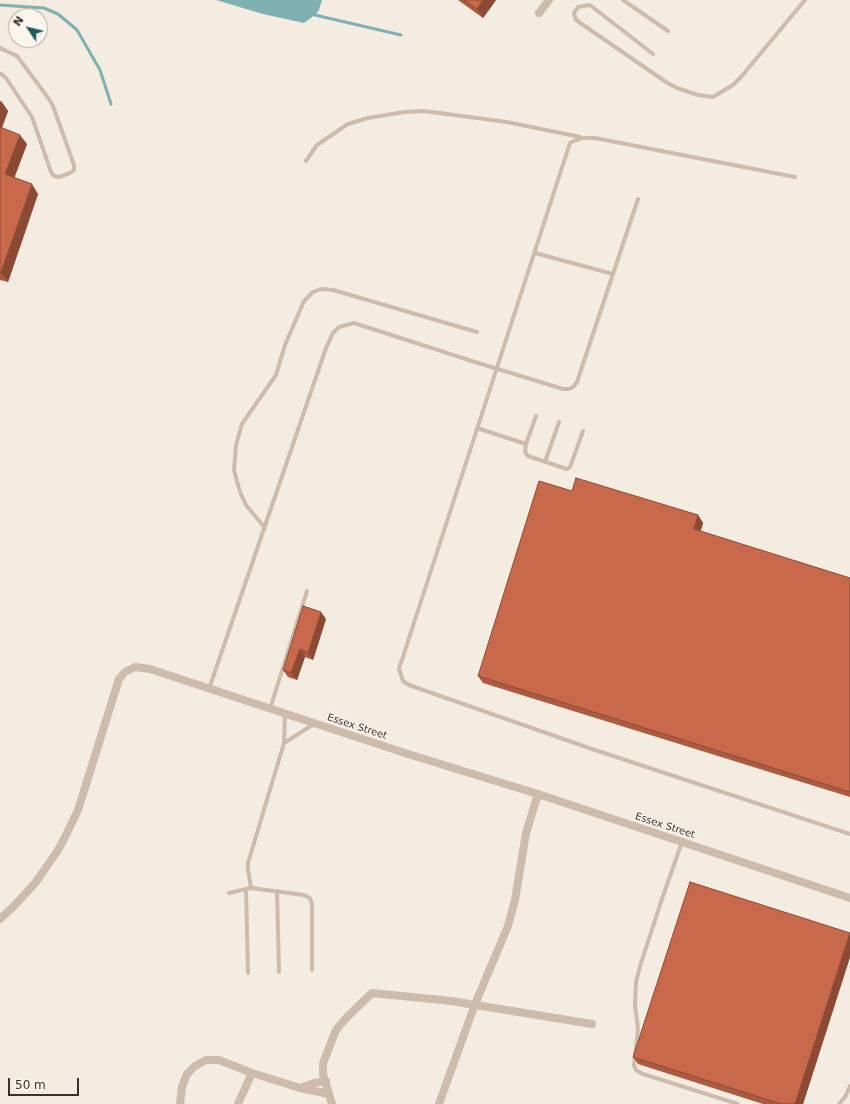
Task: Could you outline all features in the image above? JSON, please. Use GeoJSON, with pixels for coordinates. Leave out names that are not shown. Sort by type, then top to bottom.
{"type":"FeatureCollection","features":[{"type":"Feature","properties":{"kind":"street"},"geometry":{"type":"LineString","coordinates":[[539,13],[549,0]]}},
{"type":"Feature","properties":{"kind":"street","name":"Essex Street"},"geometry":{"type":"LineString","coordinates":[[0,919],[36,882],[65,837],[78,810],[119,679],[129,669],[135,667],[142,667],[408,754],[538,794],[850,898]]}},
{"type":"Feature","properties":{"kind":"street"},"geometry":{"type":"LineString","coordinates":[[439,1104],[475,1004],[512,914],[526,833],[538,794]]}},
{"type":"Feature","properties":{"kind":"street"},"geometry":{"type":"LineString","coordinates":[[332,1101],[323,1074],[323,1064],[336,1030],[372,993],[404,995],[475,1004],[592,1024]]}},
{"type":"Feature","properties":{"kind":"street"},"geometry":{"type":"LineString","coordinates":[[180,1104],[182,1086],[187,1074],[206,1060],[219,1060],[252,1073],[300,1088],[332,1101]]}},
{"type":"Feature","properties":{"kind":"street"},"geometry":{"type":"LineString","coordinates":[[238,1104],[252,1073]]}},
{"type":"Feature","properties":{"kind":"street"},"geometry":{"type":"LineString","coordinates":[[300,1088],[326,1081]]}},
{"type":"Feature","properties":{"kind":"lane"},"geometry":{"type":"LineString","coordinates":[[623,0],[668,31]]}},
{"type":"Feature","properties":{"kind":"lane"},"geometry":{"type":"LineString","coordinates":[[652,54],[589,2],[578,7],[574,13],[576,20],[666,82],[677,88],[698,95],[713,96],[733,85],[741,77],[806,0]]}},
{"type":"Feature","properties":{"kind":"lane"},"geometry":{"type":"LineString","coordinates":[[0,48],[17,56],[53,106],[74,165],[74,170],[70,174],[58,177],[54,176],[51,172],[32,117],[6,78],[0,72]]}},
{"type":"Feature","properties":{"kind":"lane"},"geometry":{"type":"LineString","coordinates":[[306,161],[317,145],[348,124],[368,118],[405,112],[424,112],[507,122],[582,138],[595,138],[795,177]]}},
{"type":"Feature","properties":{"kind":"lane"},"geometry":{"type":"LineString","coordinates":[[582,138],[570,143],[399,664],[403,681],[409,685],[592,750],[850,834]]}},
{"type":"Feature","properties":{"kind":"lane"},"geometry":{"type":"LineString","coordinates":[[209,689],[326,348],[329,340],[339,328],[354,323],[563,389],[569,389],[577,382],[638,199]]}},
{"type":"Feature","properties":{"kind":"lane"},"geometry":{"type":"LineString","coordinates":[[535,252],[613,274]]}},
{"type":"Feature","properties":{"kind":"lane"},"geometry":{"type":"LineString","coordinates":[[264,528],[246,505],[240,492],[234,470],[236,445],[242,424],[276,375],[285,345],[304,301],[313,292],[321,289],[333,290],[477,332]]}},
{"type":"Feature","properties":{"kind":"lane"},"geometry":{"type":"LineString","coordinates":[[536,416],[525,450],[526,454],[545,462],[567,469],[570,467],[583,431]]}},
{"type":"Feature","properties":{"kind":"lane"},"geometry":{"type":"LineString","coordinates":[[545,462],[559,422]]}},
{"type":"Feature","properties":{"kind":"lane"},"geometry":{"type":"LineString","coordinates":[[477,428],[526,444]]}},
{"type":"Feature","properties":{"kind":"lane"},"geometry":{"type":"LineString","coordinates":[[270,709],[307,591]]}},
{"type":"Feature","properties":{"kind":"lane"},"geometry":{"type":"LineString","coordinates":[[251,888],[248,863],[284,743],[285,714]]}},
{"type":"Feature","properties":{"kind":"lane"},"geometry":{"type":"LineString","coordinates":[[284,743],[315,723]]}},
{"type":"Feature","properties":{"kind":"lane"},"geometry":{"type":"LineString","coordinates":[[682,842],[636,982],[638,1029],[634,1064],[636,1070],[643,1074],[738,1104]]}},
{"type":"Feature","properties":{"kind":"lane"},"geometry":{"type":"LineString","coordinates":[[228,893],[251,888],[304,894],[310,898],[312,904],[312,970]]}},
{"type":"Feature","properties":{"kind":"lane"},"geometry":{"type":"LineString","coordinates":[[246,889],[248,973]]}},
{"type":"Feature","properties":{"kind":"lane"},"geometry":{"type":"LineString","coordinates":[[277,891],[279,972]]}},
{"type":"Feature","properties":{"kind":"lane"},"geometry":{"type":"LineString","coordinates":[[839,1104],[845,1097],[850,1086]]}},
{"type":"Feature","properties":{"kind":"water"},"geometry":{"type":"Polygon","coordinates":[[[216,0],[322,0],[319,10],[304,23],[263,14],[216,0]]]}},
{"type":"Feature","properties":{"kind":"building"},"geometry":{"type":"Polygon","coordinates":[[[464,0],[483,0],[477,9],[464,0]]]}},
{"type":"Feature","properties":{"kind":"building"},"geometry":{"type":"Polygon","coordinates":[[[0,127],[20,135],[5,174],[32,184],[1,273],[0,272],[0,127]]]}},
{"type":"Feature","properties":{"kind":"building"},"geometry":{"type":"Polygon","coordinates":[[[576,478],[698,515],[694,529],[850,578],[850,792],[478,676],[539,481],[572,491],[576,478]]]}},
{"type":"Feature","properties":{"kind":"building"},"geometry":{"type":"Polygon","coordinates":[[[303,606],[321,612],[308,653],[300,649],[291,673],[283,670],[303,606]]]}},
{"type":"Feature","properties":{"kind":"building"},"geometry":{"type":"Polygon","coordinates":[[[690,882],[850,933],[795,1104],[781,1104],[633,1057],[690,882]]]}},
{"type":"Feature","properties":{"kind":"waterway"},"geometry":{"type":"LineString","coordinates":[[0,5],[44,8],[58,14],[77,30],[100,70],[111,104]]}},
{"type":"Feature","properties":{"kind":"waterway"},"geometry":{"type":"LineString","coordinates":[[315,15],[401,35]]}}]}
